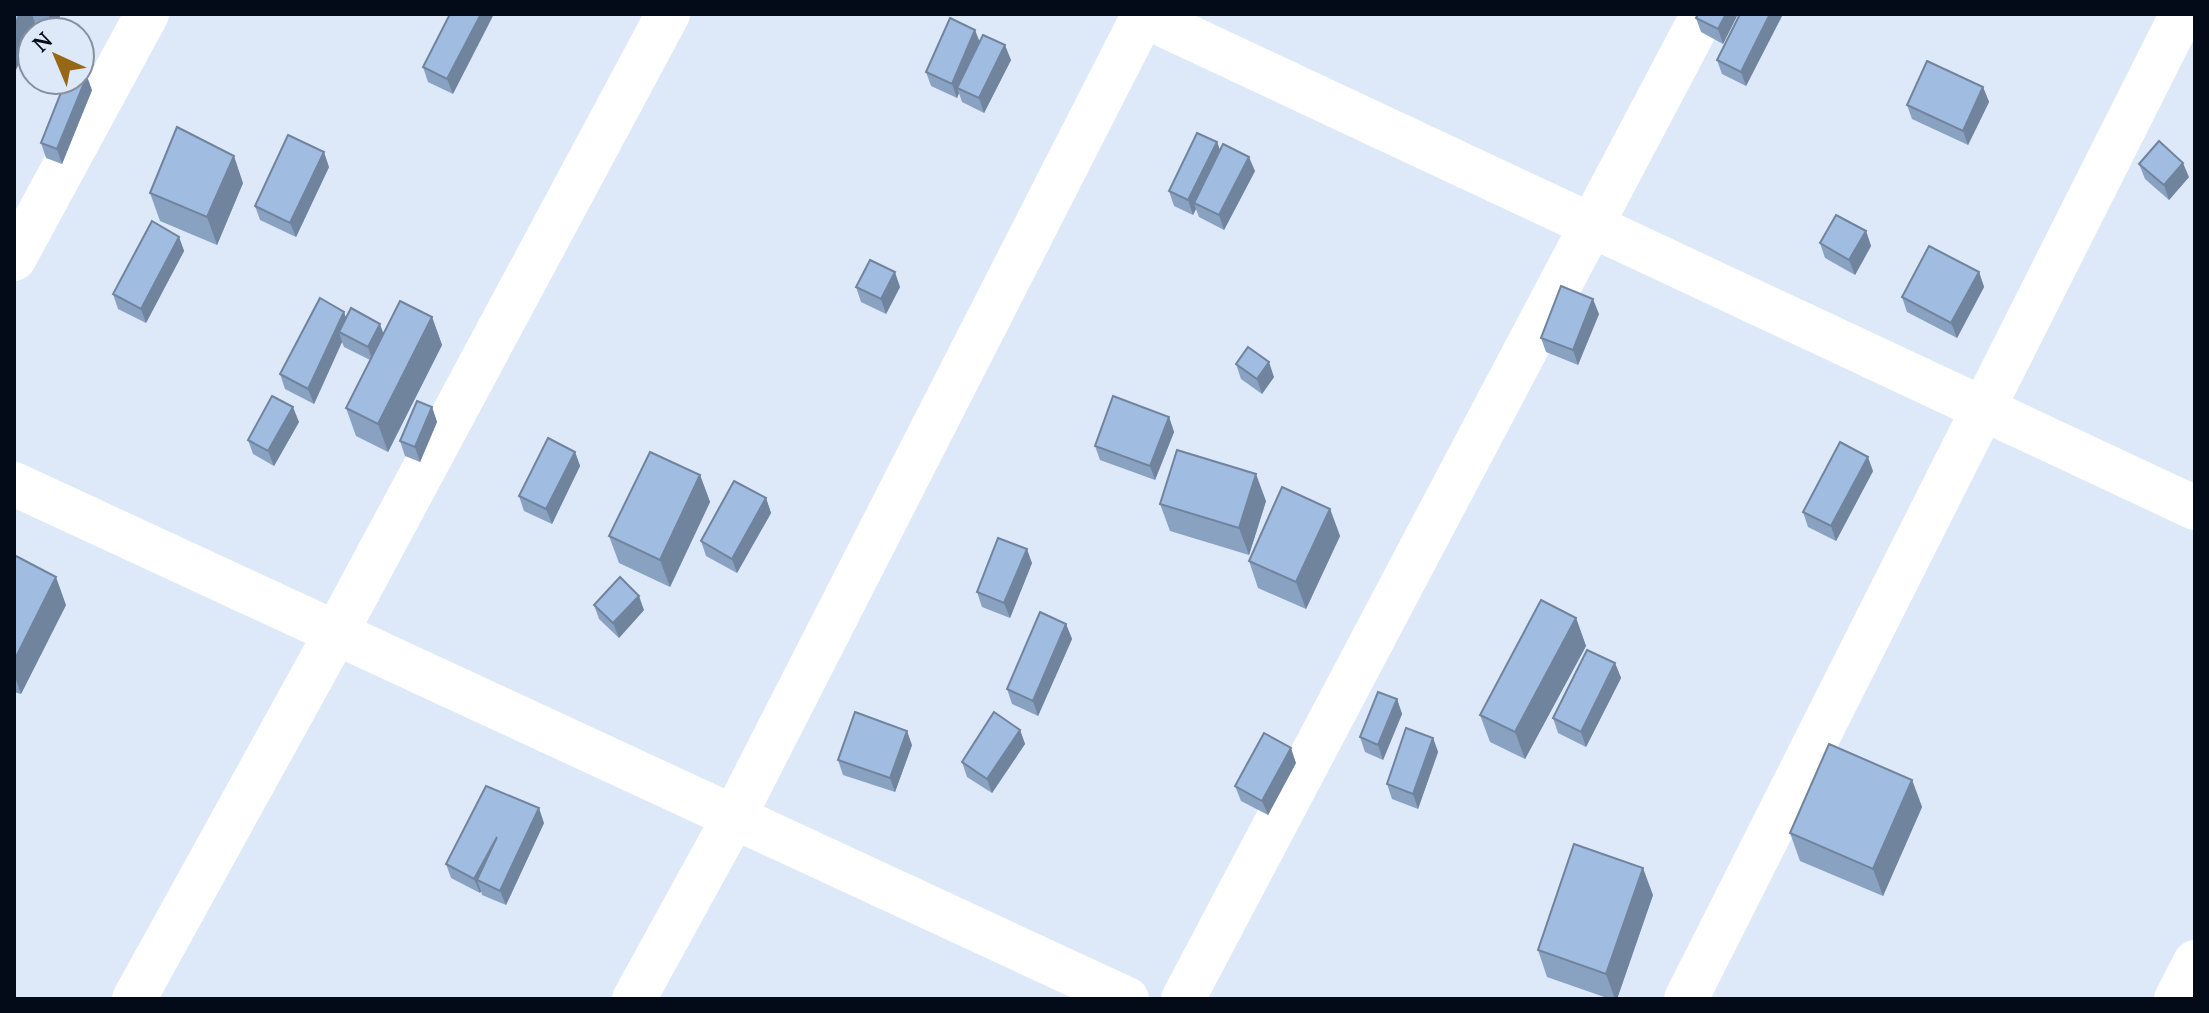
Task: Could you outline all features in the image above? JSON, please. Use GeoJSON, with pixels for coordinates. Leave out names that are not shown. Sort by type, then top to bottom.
{"type":"FeatureCollection","features":[{"type":"Feature","properties":{"kind":"street"},"geometry":{"type":"LineString","coordinates":[[14,259],[147,14]]}},
{"type":"Feature","properties":{"kind":"street"},"geometry":{"type":"LineString","coordinates":[[134,999],[336,633],[668,14]]}},
{"type":"Feature","properties":{"kind":"street"},"geometry":{"type":"LineString","coordinates":[[1183,999],[1703,14]]}},
{"type":"Feature","properties":{"kind":"street"},"geometry":{"type":"LineString","coordinates":[[1686,999],[2182,14]]}},
{"type":"Feature","properties":{"kind":"street"},"geometry":{"type":"LineString","coordinates":[[634,999],[734,817],[1143,15],[2195,508]]}},
{"type":"Feature","properties":{"kind":"street"},"geometry":{"type":"LineString","coordinates":[[14,484],[1127,999]]}},
{"type":"Feature","properties":{"kind":"street"},"geometry":{"type":"LineString","coordinates":[[2176,999],[2195,962]]}},
{"type":"Feature","properties":{"kind":"building"},"geometry":{"type":"Polygon","coordinates":[[[450,14],[481,14],[447,79],[423,67],[450,14]]]}},
{"type":"Feature","properties":{"kind":"building"},"geometry":{"type":"Polygon","coordinates":[[[1698,14],[1726,14],[1718,29],[1696,18],[1698,14]]]}},
{"type":"Feature","properties":{"kind":"building"},"geometry":{"type":"Polygon","coordinates":[[[1740,14],[1770,14],[1741,72],[1717,60],[1740,14]]]}},
{"type":"Feature","properties":{"kind":"building"},"geometry":{"type":"Polygon","coordinates":[[[950,18],[975,30],[952,84],[926,72],[950,18]]]}},
{"type":"Feature","properties":{"kind":"building"},"geometry":{"type":"Polygon","coordinates":[[[983,35],[1005,45],[979,98],[957,88],[983,35]]]}},
{"type":"Feature","properties":{"kind":"building"},"geometry":{"type":"Polygon","coordinates":[[[1927,61],[1983,87],[1963,131],[1907,105],[1927,61]]]}},
{"type":"Feature","properties":{"kind":"building"},"geometry":{"type":"Polygon","coordinates":[[[60,96],[79,96],[57,149],[41,143],[60,96]]]}},
{"type":"Feature","properties":{"kind":"building"},"geometry":{"type":"Polygon","coordinates":[[[177,127],[234,156],[207,217],[150,193],[177,127]]]}},
{"type":"Feature","properties":{"kind":"building"},"geometry":{"type":"Polygon","coordinates":[[[1197,133],[1217,142],[1188,200],[1169,191],[1197,133]]]}},
{"type":"Feature","properties":{"kind":"building"},"geometry":{"type":"Polygon","coordinates":[[[288,135],[324,152],[290,223],[255,206],[288,135]]]}},
{"type":"Feature","properties":{"kind":"building"},"geometry":{"type":"Polygon","coordinates":[[[2159,141],[2183,163],[2164,185],[2139,164],[2159,141]]]}},
{"type":"Feature","properties":{"kind":"building"},"geometry":{"type":"Polygon","coordinates":[[[1223,144],[1249,157],[1219,215],[1194,203],[1223,144]]]}},
{"type":"Feature","properties":{"kind":"building"},"geometry":{"type":"Polygon","coordinates":[[[1836,215],[1866,231],[1849,260],[1820,243],[1836,215]]]}},
{"type":"Feature","properties":{"kind":"building"},"geometry":{"type":"Polygon","coordinates":[[[152,221],[179,237],[141,309],[113,294],[152,221]]]}},
{"type":"Feature","properties":{"kind":"building"},"geometry":{"type":"Polygon","coordinates":[[[1929,246],[1979,272],[1951,323],[1902,297],[1929,246]]]}},
{"type":"Feature","properties":{"kind":"building"},"geometry":{"type":"Polygon","coordinates":[[[870,260],[895,272],[881,299],[856,287],[870,260]]]}},
{"type":"Feature","properties":{"kind":"building"},"geometry":{"type":"Polygon","coordinates":[[[1561,286],[1593,299],[1573,350],[1541,338],[1561,286]]]}},
{"type":"Feature","properties":{"kind":"building"},"geometry":{"type":"Polygon","coordinates":[[[320,298],[344,312],[308,389],[280,374],[320,298]]]}},
{"type":"Feature","properties":{"kind":"building"},"geometry":{"type":"Polygon","coordinates":[[[400,301],[432,317],[378,424],[346,408],[400,301]]]}},
{"type":"Feature","properties":{"kind":"building"},"geometry":{"type":"Polygon","coordinates":[[[351,308],[380,324],[368,347],[339,332],[351,308]]]}},
{"type":"Feature","properties":{"kind":"building"},"geometry":{"type":"Polygon","coordinates":[[[1248,347],[1269,362],[1257,379],[1236,364],[1248,347]]]}},
{"type":"Feature","properties":{"kind":"building"},"geometry":{"type":"Polygon","coordinates":[[[272,396],[293,407],[268,451],[248,440],[272,396]]]}},
{"type":"Feature","properties":{"kind":"building"},"geometry":{"type":"Polygon","coordinates":[[[1113,396],[1169,417],[1150,466],[1095,446],[1113,396]]]}},
{"type":"Feature","properties":{"kind":"building"},"geometry":{"type":"Polygon","coordinates":[[[417,401],[432,407],[415,447],[400,441],[417,401]]]}},
{"type":"Feature","properties":{"kind":"building"},"geometry":{"type":"Polygon","coordinates":[[[548,438],[575,452],[546,509],[519,496],[548,438]]]}},
{"type":"Feature","properties":{"kind":"building"},"geometry":{"type":"Polygon","coordinates":[[[1840,442],[1868,457],[1831,526],[1803,512],[1840,442]]]}},
{"type":"Feature","properties":{"kind":"building"},"geometry":{"type":"Polygon","coordinates":[[[1177,450],[1256,474],[1239,528],[1160,504],[1177,450]]]}},
{"type":"Feature","properties":{"kind":"building"},"geometry":{"type":"Polygon","coordinates":[[[650,452],[700,475],[660,560],[609,536],[650,452]]]}},
{"type":"Feature","properties":{"kind":"building"},"geometry":{"type":"Polygon","coordinates":[[[734,481],[766,498],[732,559],[701,541],[734,481]]]}},
{"type":"Feature","properties":{"kind":"building"},"geometry":{"type":"Polygon","coordinates":[[[1282,487],[1330,509],[1296,582],[1249,561],[1282,487]]]}},
{"type":"Feature","properties":{"kind":"building"},"geometry":{"type":"Polygon","coordinates":[[[998,538],[1027,549],[1004,603],[977,592],[998,538]]]}},
{"type":"Feature","properties":{"kind":"building"},"geometry":{"type":"Polygon","coordinates":[[[14,555],[56,577],[14,661],[14,555]]]}},
{"type":"Feature","properties":{"kind":"building"},"geometry":{"type":"Polygon","coordinates":[[[620,577],[639,596],[613,623],[594,605],[620,577]]]}},
{"type":"Feature","properties":{"kind":"building"},"geometry":{"type":"Polygon","coordinates":[[[1541,600],[1576,618],[1515,732],[1480,715],[1541,600]]]}},
{"type":"Feature","properties":{"kind":"building"},"geometry":{"type":"Polygon","coordinates":[[[1040,612],[1066,624],[1033,701],[1007,689],[1040,612]]]}},
{"type":"Feature","properties":{"kind":"building"},"geometry":{"type":"Polygon","coordinates":[[[1587,650],[1615,663],[1581,732],[1553,718],[1587,650]]]}},
{"type":"Feature","properties":{"kind":"building"},"geometry":{"type":"Polygon","coordinates":[[[1378,692],[1397,699],[1378,745],[1360,737],[1378,692]]]}},
{"type":"Feature","properties":{"kind":"building"},"geometry":{"type":"Polygon","coordinates":[[[855,712],[907,731],[890,778],[838,760],[855,712]]]}},
{"type":"Feature","properties":{"kind":"building"},"geometry":{"type":"Polygon","coordinates":[[[994,712],[1020,730],[987,779],[962,762],[994,712]]]}},
{"type":"Feature","properties":{"kind":"building"},"geometry":{"type":"Polygon","coordinates":[[[1406,728],[1433,738],[1413,794],[1387,784],[1406,728]]]}},
{"type":"Feature","properties":{"kind":"building"},"geometry":{"type":"Polygon","coordinates":[[[1264,733],[1291,748],[1262,801],[1235,786],[1264,733]]]}},
{"type":"Feature","properties":{"kind":"building"},"geometry":{"type":"Polygon","coordinates":[[[1829,744],[1912,780],[1873,869],[1790,833],[1829,744]]]}},
{"type":"Feature","properties":{"kind":"building"},"geometry":{"type":"Polygon","coordinates":[[[486,786],[539,808],[500,891],[477,880],[497,837],[474,879],[446,864],[486,786]]]}},
{"type":"Feature","properties":{"kind":"building"},"geometry":{"type":"Polygon","coordinates":[[[1574,844],[1643,868],[1606,974],[1538,950],[1574,844]]]}}]}
